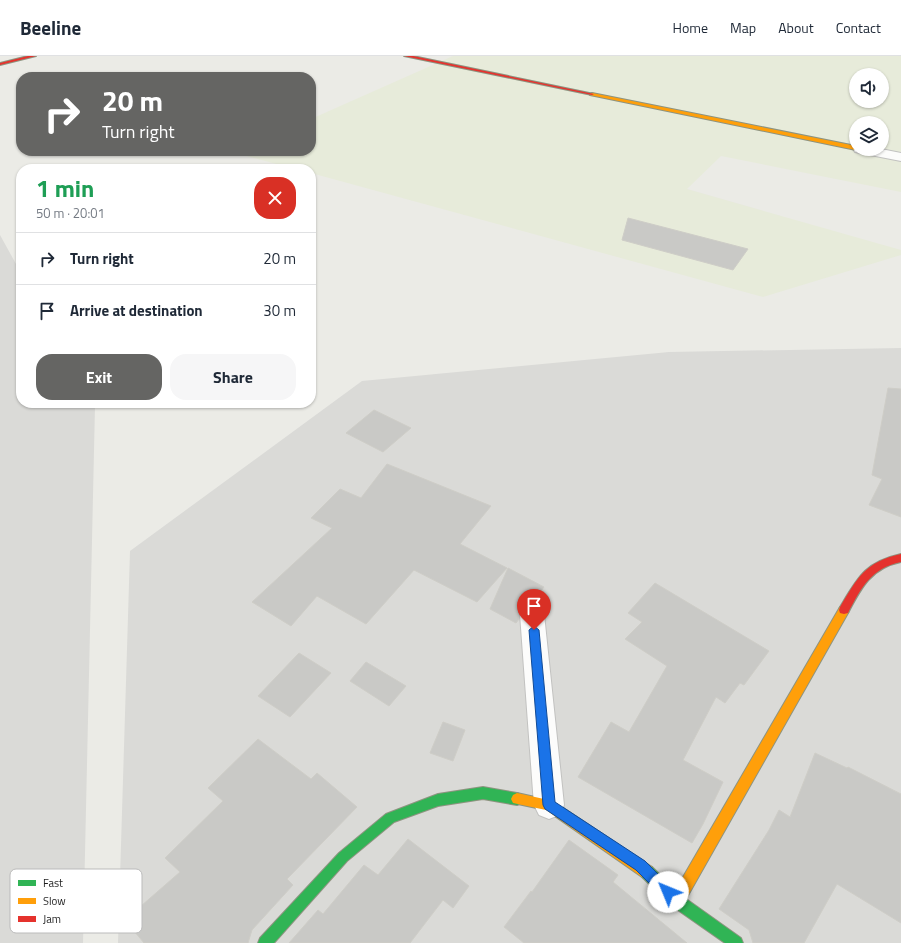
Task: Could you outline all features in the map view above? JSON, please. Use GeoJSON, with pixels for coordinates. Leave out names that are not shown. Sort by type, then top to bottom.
{"type":"FeatureCollection","features":[{"type":"Feature","properties":{"kind":"street"},"geometry":{"type":"LineString","coordinates":[[0,64],[34,56]]}},
{"type":"Feature","properties":{"kind":"street"},"geometry":{"type":"LineString","coordinates":[[406,56],[849,147]]}},
{"type":"Feature","properties":{"kind":"street"},"geometry":{"type":"LineString","coordinates":[[889,155],[901,157]]}},
{"type":"Feature","properties":{"kind":"street"},"geometry":{"type":"LineString","coordinates":[[677,901],[863,577],[873,567],[887,559],[901,558]]}},
{"type":"Feature","properties":{"kind":"street"},"geometry":{"type":"LineString","coordinates":[[532,614],[550,805]]}},
{"type":"Feature","properties":{"kind":"street"},"geometry":{"type":"LineString","coordinates":[[265,943],[343,858],[390,818],[438,800],[483,793],[550,805],[641,866],[677,901],[736,943]]}},
{"type":"Feature","properties":{"kind":"shaded area"},"geometry":{"type":"Polygon","coordinates":[[[0,235],[16,264],[16,408],[95,408],[85,869],[10,869],[10,933],[83,933],[83,943],[0,943],[0,235]]]}},
{"type":"Feature","properties":{"kind":"shaded area"},"geometry":{"type":"Polygon","coordinates":[[[901,348],[901,943],[118,943],[118,933],[142,933],[142,869],[120,869],[130,551],[362,381],[669,352],[901,348]]]}},
{"type":"Feature","properties":{"kind":"green space"},"geometry":{"type":"Polygon","coordinates":[[[453,56],[901,56],[901,192],[721,156],[687,189],[901,250],[901,255],[763,297],[316,174],[316,164],[276,164],[246,156],[316,156],[316,117],[453,56]]]}},
{"type":"Feature","properties":{"kind":"building"},"geometry":{"type":"Polygon","coordinates":[[[628,218],[748,249],[733,270],[622,240],[628,218]]]}},
{"type":"Feature","properties":{"kind":"building"},"geometry":{"type":"Polygon","coordinates":[[[888,388],[901,389],[901,517],[869,505],[882,479],[872,475],[888,388]]]}},
{"type":"Feature","properties":{"kind":"building"},"geometry":{"type":"Polygon","coordinates":[[[374,410],[411,428],[383,452],[346,433],[374,410]]]}},
{"type":"Feature","properties":{"kind":"building"},"geometry":{"type":"Polygon","coordinates":[[[387,464],[491,506],[460,544],[507,568],[477,602],[414,570],[366,624],[317,596],[291,626],[252,602],[332,528],[311,518],[340,489],[361,498],[387,464]]]}},
{"type":"Feature","properties":{"kind":"building"},"geometry":{"type":"Polygon","coordinates":[[[508,568],[544,587],[532,603],[522,606],[519,613],[519,619],[516,623],[490,609],[508,568]]]}},
{"type":"Feature","properties":{"kind":"building"},"geometry":{"type":"Polygon","coordinates":[[[655,583],[769,651],[744,685],[740,683],[725,703],[716,697],[683,760],[723,782],[692,843],[578,777],[611,722],[629,732],[667,666],[625,639],[642,622],[628,613],[655,583]]]}},
{"type":"Feature","properties":{"kind":"building"},"geometry":{"type":"Polygon","coordinates":[[[299,653],[331,673],[290,717],[258,696],[299,653]]]}},
{"type":"Feature","properties":{"kind":"building"},"geometry":{"type":"Polygon","coordinates":[[[366,662],[406,686],[389,706],[350,681],[366,662]]]}},
{"type":"Feature","properties":{"kind":"building"},"geometry":{"type":"Polygon","coordinates":[[[443,722],[465,730],[453,761],[430,753],[443,722]]]}},
{"type":"Feature","properties":{"kind":"building"},"geometry":{"type":"Polygon","coordinates":[[[258,739],[311,779],[317,773],[357,807],[287,879],[293,885],[252,930],[248,943],[144,943],[136,933],[142,933],[142,905],[180,872],[165,858],[223,801],[208,788],[258,739]]]}},
{"type":"Feature","properties":{"kind":"building"},"geometry":{"type":"Polygon","coordinates":[[[815,753],[847,768],[848,767],[901,794],[901,923],[837,884],[804,943],[753,943],[749,930],[719,909],[769,830],[779,810],[790,817],[815,753]]]}},
{"type":"Feature","properties":{"kind":"building"},"geometry":{"type":"Polygon","coordinates":[[[408,839],[469,886],[453,908],[443,900],[410,943],[289,943],[318,910],[323,914],[364,865],[378,875],[408,839]]]}},
{"type":"Feature","properties":{"kind":"building"},"geometry":{"type":"Polygon","coordinates":[[[569,840],[618,875],[613,882],[687,943],[524,943],[504,927],[531,891],[532,892],[569,840]]]}},
{"type":"Feature","properties":{"kind":"traffic: fast"},"geometry":{"type":"LineString","coordinates":[[265,943],[343,857],[390,818],[438,800],[483,793],[517,799]]}},
{"type":"Feature","properties":{"kind":"traffic: fast"},"geometry":{"type":"LineString","coordinates":[[647,872],[677,901],[736,943]]}},
{"type":"Feature","properties":{"kind":"traffic: slow"},"geometry":{"type":"LineString","coordinates":[[592,94],[849,147]]}},
{"type":"Feature","properties":{"kind":"traffic: slow"},"geometry":{"type":"LineString","coordinates":[[677,901],[844,610]]}},
{"type":"Feature","properties":{"kind":"traffic: slow"},"geometry":{"type":"LineString","coordinates":[[517,799],[549,805],[647,872]]}},
{"type":"Feature","properties":{"kind":"traffic: jam"},"geometry":{"type":"LineString","coordinates":[[0,64],[34,56]]}},
{"type":"Feature","properties":{"kind":"traffic: jam"},"geometry":{"type":"LineString","coordinates":[[406,56],[592,94]]}},
{"type":"Feature","properties":{"kind":"traffic: jam"},"geometry":{"type":"LineString","coordinates":[[844,610],[860,583],[872,569],[890,560],[901,558]]}},
{"type":"Feature","properties":{"kind":"route"},"geometry":{"type":"LineString","coordinates":[[534,630],[550,805],[641,866],[668,892]]}}]}
